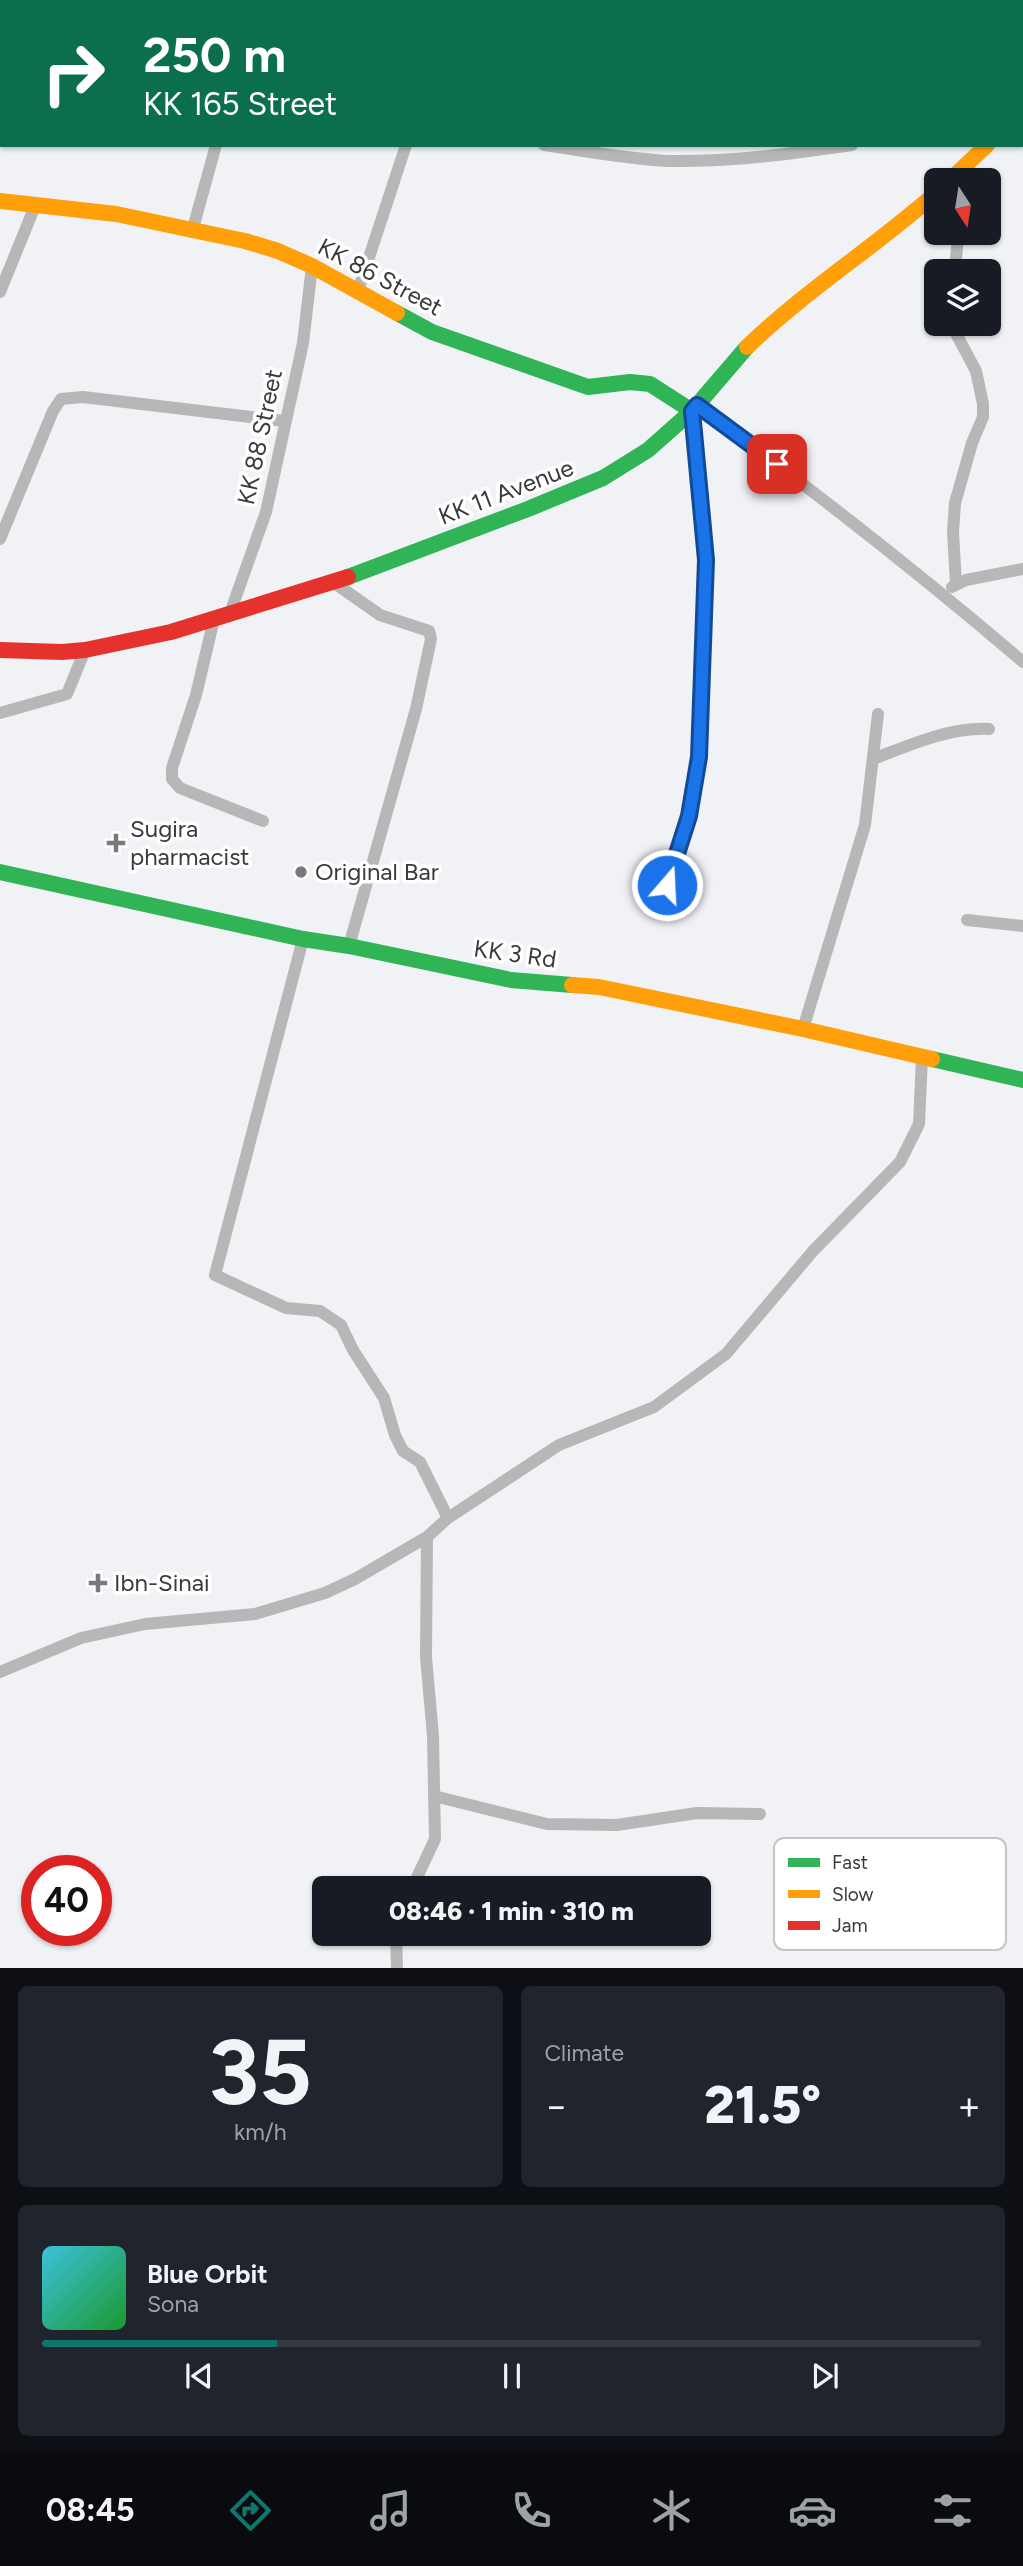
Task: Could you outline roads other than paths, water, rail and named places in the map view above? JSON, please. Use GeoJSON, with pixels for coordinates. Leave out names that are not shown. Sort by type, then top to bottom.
{"type":"FeatureCollection","features":[{"type":"Feature","properties":{"kind":"main road"},"geometry":{"type":"LineString","coordinates":[[963,168],[986,147]]}},
{"type":"Feature","properties":{"kind":"main road","name":"KK 86 Street"},"geometry":{"type":"LineString","coordinates":[[0,201],[116,215],[261,245],[312,266],[432,332],[588,387],[605,388],[643,382],[694,408]]}},
{"type":"Feature","properties":{"kind":"main road","name":"KK 11 Avenue"},"geometry":{"type":"LineString","coordinates":[[0,650],[85,650],[171,632],[333,582],[603,478],[648,450],[694,408],[759,334],[781,314],[898,228],[924,204]]}},
{"type":"Feature","properties":{"kind":"main road"},"geometry":{"type":"LineString","coordinates":[[660,905],[687,826],[699,757],[706,560],[694,408]]}},
{"type":"Feature","properties":{"kind":"main road","name":"KK 3 Rd"},"geometry":{"type":"LineString","coordinates":[[0,873],[303,939],[511,980],[599,987],[803,1029],[1023,1080]]}},
{"type":"Feature","properties":{"kind":"street"},"geometry":{"type":"LineString","coordinates":[[192,232],[215,147]]}},
{"type":"Feature","properties":{"kind":"street"},"geometry":{"type":"LineString","coordinates":[[358,292],[405,147]]}},
{"type":"Feature","properties":{"kind":"street"},"geometry":{"type":"LineString","coordinates":[[558,147],[629,157],[712,161],[764,158],[838,147]]}},
{"type":"Feature","properties":{"kind":"street"},"geometry":{"type":"LineString","coordinates":[[0,292],[35,206]]}},
{"type":"Feature","properties":{"kind":"street","name":"KK 88 Street"},"geometry":{"type":"LineString","coordinates":[[230,613],[266,512],[303,343],[312,266]]}},
{"type":"Feature","properties":{"kind":"street"},"geometry":{"type":"LineString","coordinates":[[956,584],[953,531],[955,503],[972,443],[984,417],[984,404],[976,371],[957,336]]}},
{"type":"Feature","properties":{"kind":"street"},"geometry":{"type":"LineString","coordinates":[[0,539],[53,411],[61,399],[83,397],[284,421]]}},
{"type":"Feature","properties":{"kind":"street"},"geometry":{"type":"LineString","coordinates":[[694,408],[841,513],[1023,662]]}},
{"type":"Feature","properties":{"kind":"street"},"geometry":{"type":"LineString","coordinates":[[943,594],[956,584],[1023,569]]}},
{"type":"Feature","properties":{"kind":"street"},"geometry":{"type":"LineString","coordinates":[[333,582],[380,615],[429,631],[432,639],[349,946]]}},
{"type":"Feature","properties":{"kind":"street"},"geometry":{"type":"LineString","coordinates":[[214,619],[196,695],[172,768],[172,779],[180,788],[263,821]]}},
{"type":"Feature","properties":{"kind":"street"},"geometry":{"type":"LineString","coordinates":[[0,713],[67,694],[85,650]]}},
{"type":"Feature","properties":{"kind":"street"},"geometry":{"type":"LineString","coordinates":[[803,1029],[865,825],[878,714]]}},
{"type":"Feature","properties":{"kind":"street"},"geometry":{"type":"LineString","coordinates":[[873,759],[965,729],[989,729]]}},
{"type":"Feature","properties":{"kind":"street"},"geometry":{"type":"LineString","coordinates":[[967,920],[1023,926]]}},
{"type":"Feature","properties":{"kind":"street"},"geometry":{"type":"LineString","coordinates":[[303,939],[215,1275],[286,1308],[320,1311],[341,1325],[353,1350],[384,1398],[399,1443],[404,1451],[420,1462],[449,1518]]}},
{"type":"Feature","properties":{"kind":"street"},"geometry":{"type":"LineString","coordinates":[[0,1672],[81,1638],[145,1624],[255,1614],[325,1593],[355,1579],[427,1537],[449,1518],[559,1445],[654,1407],[726,1354],[813,1251],[900,1163],[919,1124],[922,1057]]}},
{"type":"Feature","properties":{"kind":"street"},"geometry":{"type":"LineString","coordinates":[[418,1876],[435,1839],[433,1736],[426,1657],[427,1537]]}},
{"type":"Feature","properties":{"kind":"street"},"geometry":{"type":"LineString","coordinates":[[433,1796],[547,1824],[617,1825],[697,1813],[760,1814]]}},
{"type":"Feature","properties":{"kind":"street"},"geometry":{"type":"LineString","coordinates":[[396,1946],[397,1968]]}},
{"type":"Feature","properties":{"kind":"place","name":"Sugira pharmacist"},"geometry":{"type":"Point","coordinates":[116,843]}},
{"type":"Feature","properties":{"kind":"place","name":"Original Bar"},"geometry":{"type":"Point","coordinates":[301,872]}},
{"type":"Feature","properties":{"kind":"place","name":"Ibn-Sinai"},"geometry":{"type":"Point","coordinates":[98,1583]}}]}
